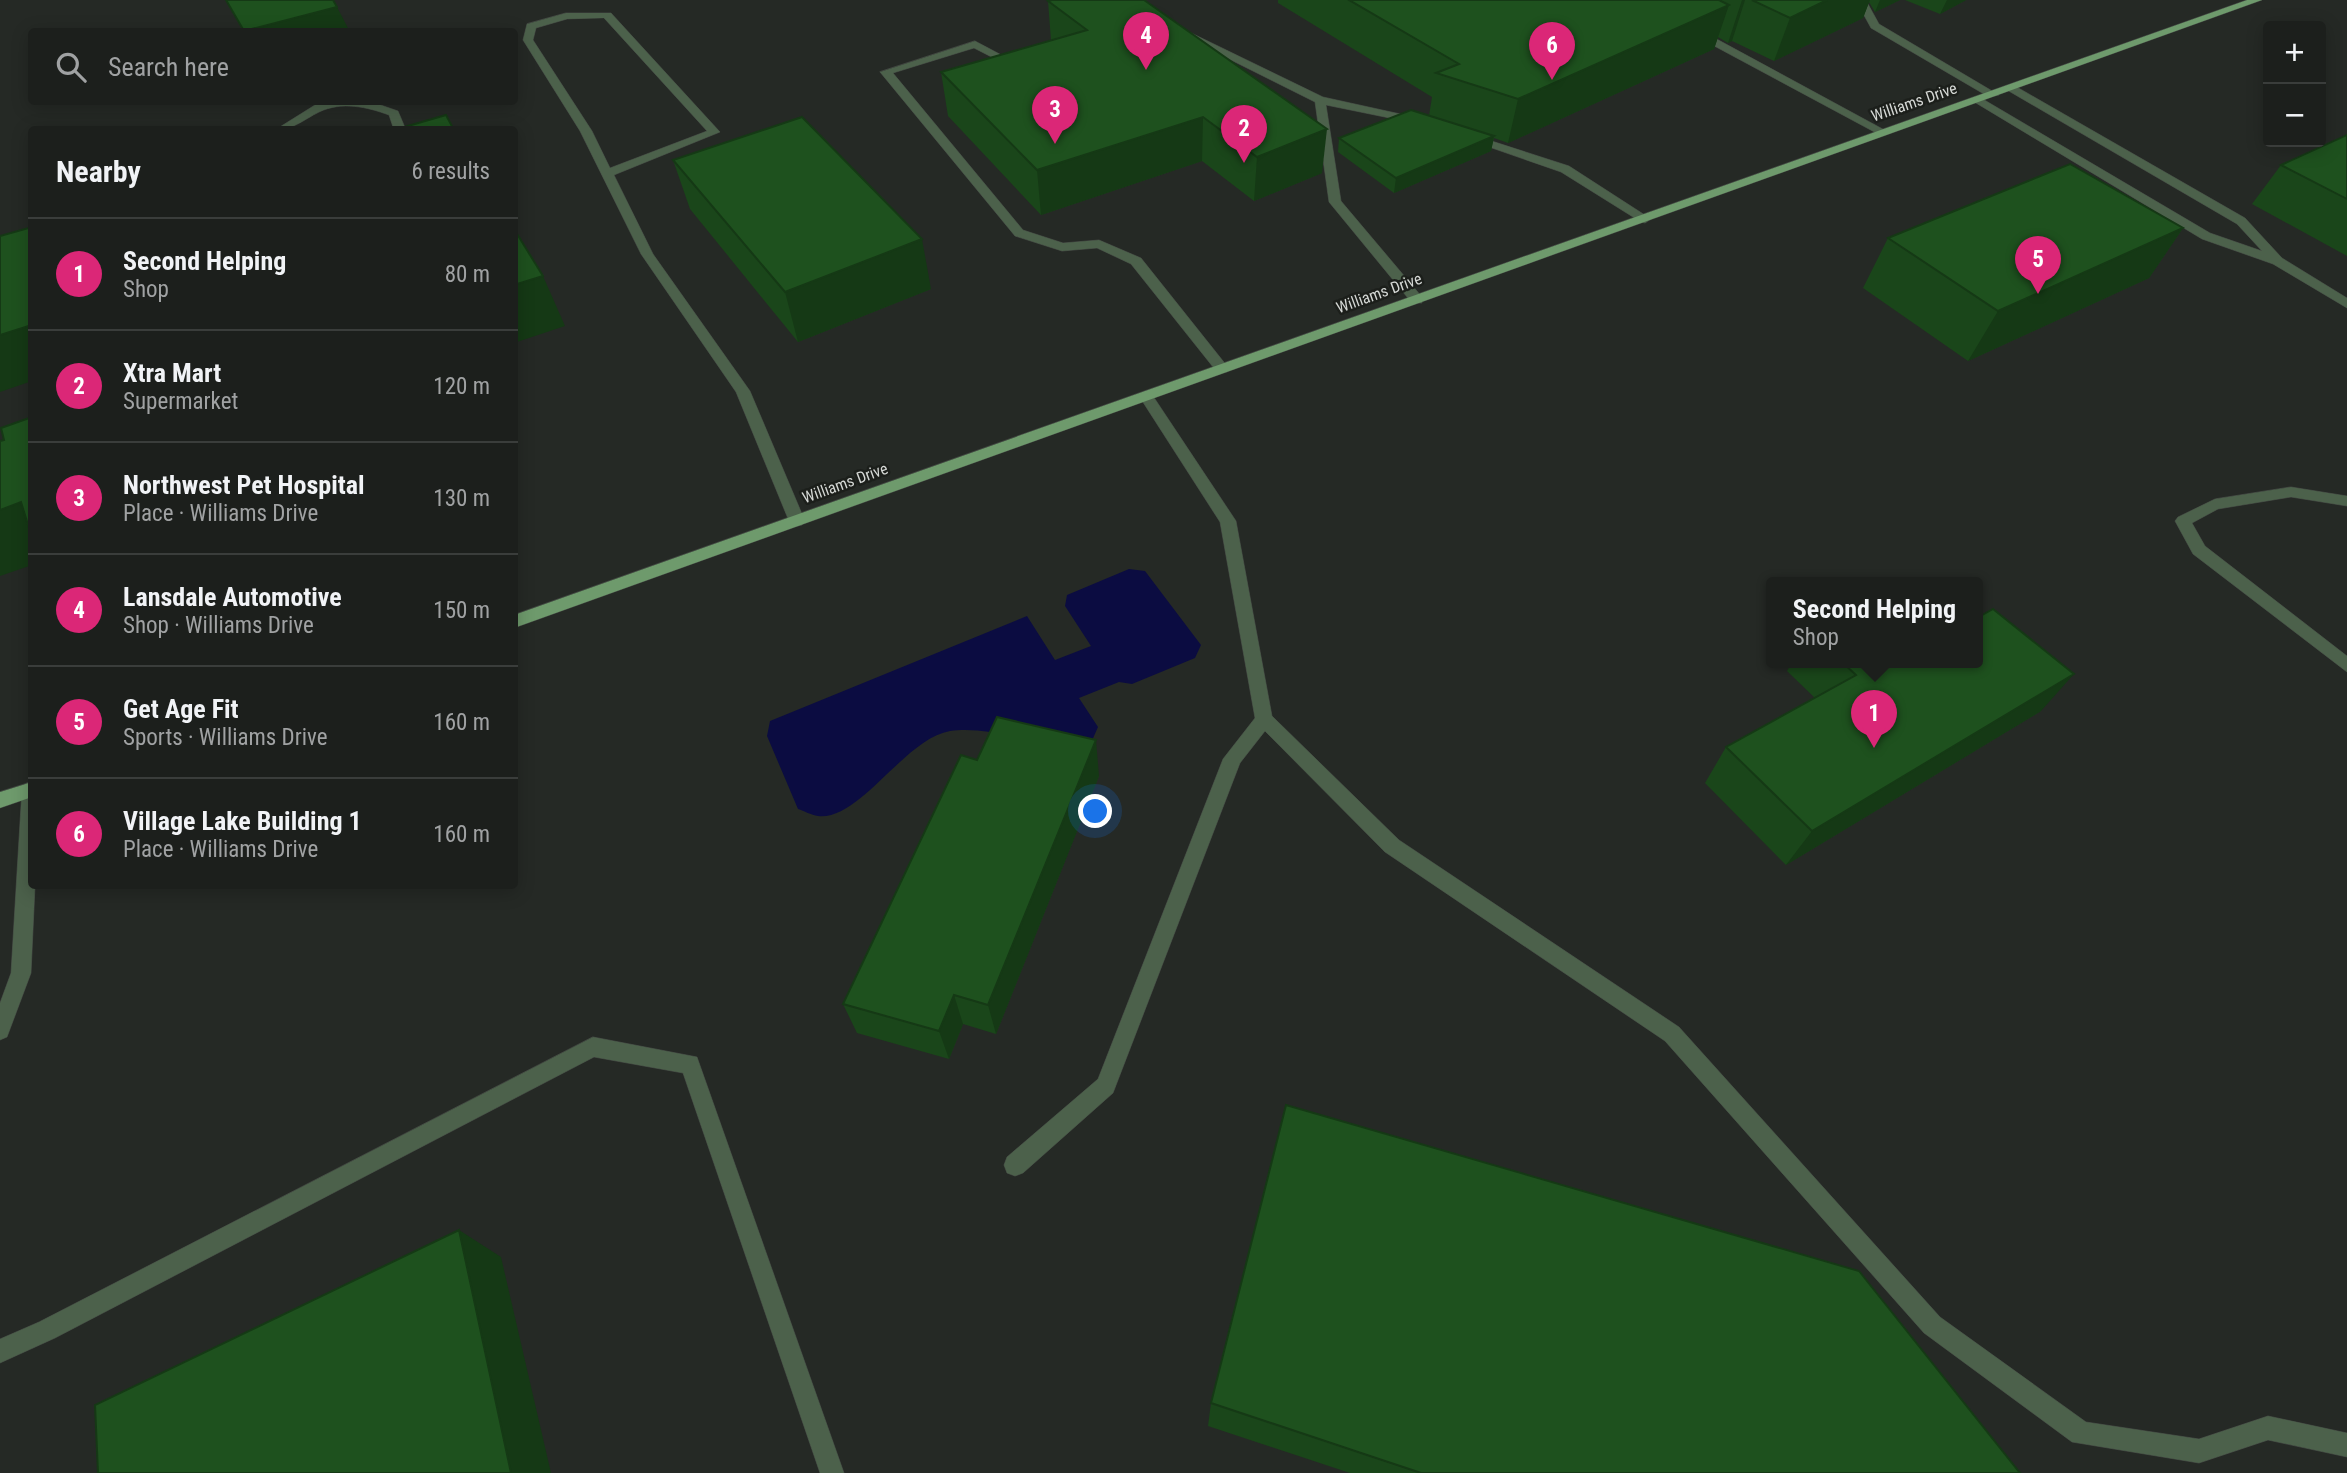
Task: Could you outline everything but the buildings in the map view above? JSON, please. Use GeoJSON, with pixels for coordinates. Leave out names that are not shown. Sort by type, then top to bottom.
{"type":"FeatureCollection","features":[{"type":"Feature","properties":{"kind":"main road","name":"Williams Drive"},"geometry":{"type":"LineString","coordinates":[[518,621],[2257,0]]}},
{"type":"Feature","properties":{"kind":"main road"},"geometry":{"type":"LineString","coordinates":[[0,800],[28,790]]}},
{"type":"Feature","properties":{"kind":"lane"},"geometry":{"type":"LineString","coordinates":[[1851,0],[1864,6],[1875,26],[1993,95]]}},
{"type":"Feature","properties":{"kind":"lane"},"geometry":{"type":"LineString","coordinates":[[607,173],[714,132],[607,15],[566,16],[531,26],[528,40],[586,131],[647,254],[743,391],[797,521]]}},
{"type":"Feature","properties":{"kind":"lane"},"geometry":{"type":"LineString","coordinates":[[1683,25],[1884,133]]}},
{"type":"Feature","properties":{"kind":"lane"},"geometry":{"type":"LineString","coordinates":[[1179,30],[1320,100],[1427,122]]}},
{"type":"Feature","properties":{"kind":"lane"},"geometry":{"type":"LineString","coordinates":[[1025,71],[975,44],[886,72],[1019,233],[1062,247],[1099,244],[1136,261],[1222,369]]}},
{"type":"Feature","properties":{"kind":"lane"},"geometry":{"type":"LineString","coordinates":[[2011,88],[2241,221],[2278,261]]}},
{"type":"Feature","properties":{"kind":"lane"},"geometry":{"type":"LineString","coordinates":[[1320,100],[1335,201],[1417,300]]}},
{"type":"Feature","properties":{"kind":"lane"},"geometry":{"type":"LineString","coordinates":[[1977,100],[2206,236],[2278,261],[2347,304]]}},
{"type":"Feature","properties":{"kind":"lane"},"geometry":{"type":"LineString","coordinates":[[287,126],[319,107],[337,105]]}},
{"type":"Feature","properties":{"kind":"lane"},"geometry":{"type":"LineString","coordinates":[[371,105],[394,113],[399,126]]}},
{"type":"Feature","properties":{"kind":"lane"},"geometry":{"type":"LineString","coordinates":[[1465,135],[1565,169],[1645,219]]}},
{"type":"Feature","properties":{"kind":"lane"},"geometry":{"type":"LineString","coordinates":[[1146,396],[1228,521],[1264,719],[1392,846],[1672,1034],[1932,1325],[2081,1433],[2199,1451],[2267,1427],[2347,1445]]}},
{"type":"Feature","properties":{"kind":"lane"},"geometry":{"type":"LineString","coordinates":[[2347,501],[2291,492],[2215,503],[2183,521],[2199,550],[2347,665]]}},
{"type":"Feature","properties":{"kind":"lane"},"geometry":{"type":"LineString","coordinates":[[1015,1165],[1106,1086],[1232,760],[1264,719]]}},
{"type":"Feature","properties":{"kind":"lane"},"geometry":{"type":"LineString","coordinates":[[0,1030],[21,973],[28,844]]}},
{"type":"Feature","properties":{"kind":"lane"},"geometry":{"type":"LineString","coordinates":[[0,1351],[60,1324],[593,1047],[629,1052],[691,1064],[832,1473]]}},
{"type":"Feature","properties":{"kind":"shaded area"},"geometry":{"type":"Polygon","coordinates":[[[1129,569],[1145,571],[1201,645],[1195,658],[1132,684],[1119,682],[1079,698],[1098,727],[1087,752],[999,733],[950,731],[933,737],[916,748],[850,806],[834,814],[818,816],[798,809],[767,736],[770,721],[1027,616],[1055,660],[1091,646],[1065,606],[1067,595],[1129,569]]]}},
{"type":"Feature","properties":{"kind":"place","name":"Lansdale Automotive"},"geometry":{"type":"Point","coordinates":[1146,70]}},
{"type":"Feature","properties":{"kind":"place","name":"Village Lake Building 1"},"geometry":{"type":"Point","coordinates":[1552,80]}},
{"type":"Feature","properties":{"kind":"place","name":"Northwest Pet Hospital"},"geometry":{"type":"Point","coordinates":[1055,144]}},
{"type":"Feature","properties":{"kind":"place","name":"Xtra Mart"},"geometry":{"type":"Point","coordinates":[1244,163]}},
{"type":"Feature","properties":{"kind":"place","name":"Get Age Fit"},"geometry":{"type":"Point","coordinates":[2038,294]}},
{"type":"Feature","properties":{"kind":"place","name":"Second Helping"},"geometry":{"type":"Point","coordinates":[1874,748]}}]}
